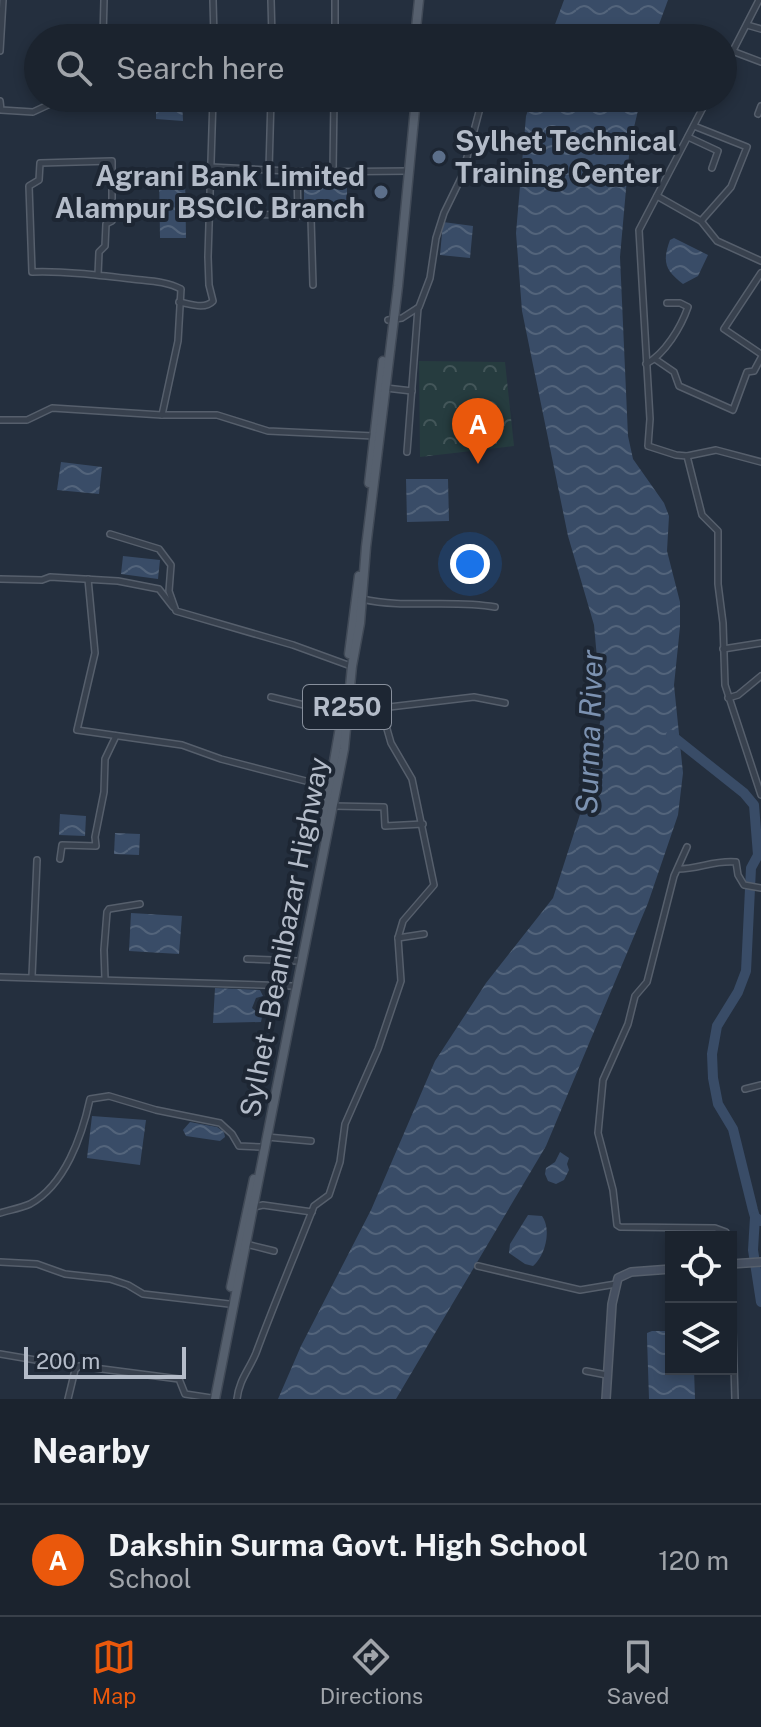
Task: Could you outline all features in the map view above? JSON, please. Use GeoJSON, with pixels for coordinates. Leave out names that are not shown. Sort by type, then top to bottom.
{"type":"FeatureCollection","features":[{"type":"Feature","properties":{"kind":"main road"},"geometry":{"type":"LineString","coordinates":[[419,24],[422,0]]}},
{"type":"Feature","properties":{"kind":"main road","name":"Sylhet - Beanibazar Highway"},"geometry":{"type":"LineString","coordinates":[[213,1399],[298,961],[344,749],[348,665],[398,259],[412,112]]}},
{"type":"Feature","properties":{"kind":"main road","name":"Sylhet - Beanibazar Highway"},"geometry":{"type":"LineString","coordinates":[[213,1399],[254,1207],[331,803],[330,787],[362,599],[386,388],[390,321]]}},
{"type":"Feature","properties":{"kind":"street"},"geometry":{"type":"LineString","coordinates":[[0,48],[3,0]]}},
{"type":"Feature","properties":{"kind":"street"},"geometry":{"type":"LineString","coordinates":[[103,24],[104,0]]}},
{"type":"Feature","properties":{"kind":"street"},"geometry":{"type":"LineString","coordinates":[[213,0],[214,24]]}},
{"type":"Feature","properties":{"kind":"street"},"geometry":{"type":"LineString","coordinates":[[271,0],[272,24]]}},
{"type":"Feature","properties":{"kind":"street"},"geometry":{"type":"LineString","coordinates":[[335,0],[335,24]]}},
{"type":"Feature","properties":{"kind":"street"},"geometry":{"type":"LineString","coordinates":[[737,42],[759,0]]}},
{"type":"Feature","properties":{"kind":"street"},"geometry":{"type":"LineString","coordinates":[[747,25],[761,29]]}},
{"type":"Feature","properties":{"kind":"street"},"geometry":{"type":"LineString","coordinates":[[737,53],[761,62]]}},
{"type":"Feature","properties":{"kind":"street"},"geometry":{"type":"LineString","coordinates":[[0,101],[1,110],[24,111]]}},
{"type":"Feature","properties":{"kind":"street"},"geometry":{"type":"LineString","coordinates":[[758,114],[761,106]]}},
{"type":"Feature","properties":{"kind":"street"},"geometry":{"type":"LineString","coordinates":[[179,302],[209,305],[214,296],[209,285],[213,112]]}},
{"type":"Feature","properties":{"kind":"street"},"geometry":{"type":"LineString","coordinates":[[269,169],[271,112]]}},
{"type":"Feature","properties":{"kind":"street"},"geometry":{"type":"LineString","coordinates":[[333,171],[334,112]]}},
{"type":"Feature","properties":{"kind":"street"},"geometry":{"type":"LineString","coordinates":[[407,452],[419,307],[430,278],[436,238],[462,176],[479,112]]}},
{"type":"Feature","properties":{"kind":"street"},"geometry":{"type":"LineString","coordinates":[[701,112],[639,230],[650,419],[648,446],[687,456],[716,450],[761,462]]}},
{"type":"Feature","properties":{"kind":"street"},"geometry":{"type":"LineString","coordinates":[[694,126],[747,147],[731,187],[701,221]]}},
{"type":"Feature","properties":{"kind":"street"},"geometry":{"type":"LineString","coordinates":[[688,137],[718,151],[712,168]]}},
{"type":"Feature","properties":{"kind":"street"},"geometry":{"type":"LineString","coordinates":[[98,275],[99,252],[105,246],[106,224],[112,221],[112,161],[40,163],[39,180],[29,186],[32,272],[54,270],[98,275],[175,286],[182,292],[178,341],[162,415]]}},
{"type":"Feature","properties":{"kind":"street"},"geometry":{"type":"LineString","coordinates":[[211,167],[407,171]]}},
{"type":"Feature","properties":{"kind":"street"},"geometry":{"type":"LineString","coordinates":[[297,171],[298,215]]}},
{"type":"Feature","properties":{"kind":"street"},"geometry":{"type":"LineString","coordinates":[[657,196],[701,221],[717,241],[761,261]]}},
{"type":"Feature","properties":{"kind":"street"},"geometry":{"type":"LineString","coordinates":[[209,214],[298,215],[311,218],[313,285]]}},
{"type":"Feature","properties":{"kind":"street"},"geometry":{"type":"LineString","coordinates":[[655,359],[674,372],[679,386],[733,410],[747,372],[754,371],[761,356],[724,329],[761,273]]}},
{"type":"Feature","properties":{"kind":"street"},"geometry":{"type":"LineString","coordinates":[[646,364],[655,359],[679,327],[688,307],[680,303],[667,303]]}},
{"type":"Feature","properties":{"kind":"street"},"geometry":{"type":"LineString","coordinates":[[390,321],[402,318],[419,307]]}},
{"type":"Feature","properties":{"kind":"street"},"geometry":{"type":"LineString","coordinates":[[386,388],[412,391]]}},
{"type":"Feature","properties":{"kind":"street"},"geometry":{"type":"LineString","coordinates":[[0,420],[27,420],[52,408],[217,415],[268,431],[374,436]]}},
{"type":"Feature","properties":{"kind":"street"},"geometry":{"type":"LineString","coordinates":[[687,456],[702,515],[718,531],[718,584],[725,685],[758,776],[761,795]]}},
{"type":"Feature","properties":{"kind":"street"},"geometry":{"type":"LineString","coordinates":[[110,534],[159,549],[171,565],[169,591],[176,611]]}},
{"type":"Feature","properties":{"kind":"street"},"geometry":{"type":"LineString","coordinates":[[0,579],[88,579],[159,589],[176,611],[293,645],[348,665]]}},
{"type":"Feature","properties":{"kind":"street"},"geometry":{"type":"LineString","coordinates":[[88,579],[95,653],[76,728],[80,732],[182,745],[221,759],[330,787]]}},
{"type":"Feature","properties":{"kind":"street"},"geometry":{"type":"LineString","coordinates":[[362,599],[379,603],[472,603],[495,607]]}},
{"type":"Feature","properties":{"kind":"street"},"geometry":{"type":"LineString","coordinates":[[723,649],[761,643]]}},
{"type":"Feature","properties":{"kind":"street"},"geometry":{"type":"LineString","coordinates":[[728,698],[738,695],[761,676]]}},
{"type":"Feature","properties":{"kind":"street"},"geometry":{"type":"LineString","coordinates":[[271,697],[308,706],[344,709],[381,708],[474,697],[505,703]]}},
{"type":"Feature","properties":{"kind":"street"},"geometry":{"type":"LineString","coordinates":[[237,1399],[239,1383],[254,1358],[314,1206],[329,1195],[340,1162],[345,1124],[378,1049],[401,981],[398,938],[403,921],[434,885],[412,779],[391,743],[381,708]]}},
{"type":"Feature","properties":{"kind":"street"},"geometry":{"type":"LineString","coordinates":[[60,859],[62,845],[96,846],[104,792],[105,759],[117,735]]}},
{"type":"Feature","properties":{"kind":"street"},"geometry":{"type":"LineString","coordinates":[[331,803],[384,807],[385,826],[423,824]]}},
{"type":"Feature","properties":{"kind":"street"},"geometry":{"type":"LineString","coordinates":[[687,847],[660,924],[647,982],[635,996],[628,1024],[603,1080],[598,1133],[613,1190],[617,1225],[715,1228],[723,1231]]}},
{"type":"Feature","properties":{"kind":"street"},"geometry":{"type":"LineString","coordinates":[[32,976],[37,860]]}},
{"type":"Feature","properties":{"kind":"street"},"geometry":{"type":"LineString","coordinates":[[677,869],[697,869],[719,860],[736,862],[738,875],[750,886],[761,888]]}},
{"type":"Feature","properties":{"kind":"street"},"geometry":{"type":"LineString","coordinates":[[105,979],[107,912],[109,909],[140,904]]}},
{"type":"Feature","properties":{"kind":"street"},"geometry":{"type":"LineString","coordinates":[[398,938],[424,934]]}},
{"type":"Feature","properties":{"kind":"street"},"geometry":{"type":"LineString","coordinates":[[247,959],[298,961]]}},
{"type":"Feature","properties":{"kind":"street"},"geometry":{"type":"LineString","coordinates":[[0,977],[293,986]]}},
{"type":"Feature","properties":{"kind":"street"},"geometry":{"type":"LineString","coordinates":[[745,1089],[761,1085]]}},
{"type":"Feature","properties":{"kind":"street"},"geometry":{"type":"LineString","coordinates":[[0,1213],[28,1205],[49,1191],[76,1150],[90,1099],[109,1096],[156,1110],[220,1123],[239,1146],[261,1147]]}},
{"type":"Feature","properties":{"kind":"street"},"geometry":{"type":"LineString","coordinates":[[267,1137],[311,1141]]}},
{"type":"Feature","properties":{"kind":"street"},"geometry":{"type":"LineString","coordinates":[[254,1207],[263,1205],[312,1212]]}},
{"type":"Feature","properties":{"kind":"street"},"geometry":{"type":"LineString","coordinates":[[246,1244],[274,1251]]}},
{"type":"Feature","properties":{"kind":"street"},"geometry":{"type":"LineString","coordinates":[[0,1262],[37,1264],[65,1274],[110,1279],[143,1294],[229,1304]]}},
{"type":"Feature","properties":{"kind":"street"},"geometry":{"type":"LineString","coordinates":[[737,1263],[761,1262]]}},
{"type":"Feature","properties":{"kind":"street"},"geometry":{"type":"LineString","coordinates":[[478,1266],[580,1290],[617,1283]]}},
{"type":"Feature","properties":{"kind":"street"},"geometry":{"type":"LineString","coordinates":[[606,1399],[612,1304],[618,1278],[631,1272],[665,1269]]}},
{"type":"Feature","properties":{"kind":"street"},"geometry":{"type":"LineString","coordinates":[[735,1303],[735,1399]]}},
{"type":"Feature","properties":{"kind":"street"},"geometry":{"type":"LineString","coordinates":[[0,1354],[179,1379],[185,1394],[213,1399]]}},
{"type":"Feature","properties":{"kind":"street"},"geometry":{"type":"LineString","coordinates":[[68,1399],[77,1367]]}},
{"type":"Feature","properties":{"kind":"street"},"geometry":{"type":"LineString","coordinates":[[586,1371],[607,1375]]}},
{"type":"Feature","properties":{"kind":"green space"},"geometry":{"type":"Polygon","coordinates":[[[419,361],[505,362],[514,446],[420,457],[419,361]]]}},
{"type":"Feature","properties":{"kind":"water"},"geometry":{"type":"Polygon","coordinates":[[[564,0],[668,0],[659,24],[555,24],[564,0]]]}},
{"type":"Feature","properties":{"kind":"water"},"geometry":{"type":"Polygon","coordinates":[[[156,112],[183,112],[183,121],[156,119],[156,112]]]}},
{"type":"Feature","properties":{"kind":"water"},"geometry":{"type":"Polygon","coordinates":[[[527,112],[638,112],[630,144],[620,257],[628,436],[633,459],[664,503],[669,516],[667,551],[680,602],[674,685],[683,773],[678,815],[648,903],[546,1146],[396,1399],[278,1399],[301,1346],[371,1210],[435,1061],[486,983],[553,898],[584,802],[602,713],[594,625],[568,536],[522,311],[516,233],[527,112]]]}},
{"type":"Feature","properties":{"kind":"water"},"geometry":{"type":"Polygon","coordinates":[[[185,173],[186,238],[160,238],[159,174],[185,173]]]}},
{"type":"Feature","properties":{"kind":"water"},"geometry":{"type":"Polygon","coordinates":[[[304,175],[347,175],[347,208],[304,209],[304,175]]]}},
{"type":"Feature","properties":{"kind":"water"},"geometry":{"type":"Polygon","coordinates":[[[443,222],[473,226],[470,258],[440,255],[443,222]]]}},
{"type":"Feature","properties":{"kind":"water"},"geometry":{"type":"Polygon","coordinates":[[[674,238],[708,255],[698,276],[683,284],[672,274],[666,260],[670,240],[674,238]]]}},
{"type":"Feature","properties":{"kind":"water"},"geometry":{"type":"Polygon","coordinates":[[[61,462],[102,467],[99,494],[57,490],[61,462]]]}},
{"type":"Feature","properties":{"kind":"water"},"geometry":{"type":"Polygon","coordinates":[[[406,479],[448,479],[449,521],[407,522],[406,479]]]}},
{"type":"Feature","properties":{"kind":"water"},"geometry":{"type":"Polygon","coordinates":[[[123,556],[160,560],[158,579],[121,574],[123,556]]]}},
{"type":"Feature","properties":{"kind":"water"},"geometry":{"type":"Polygon","coordinates":[[[60,814],[86,816],[85,836],[59,835],[60,814]]]}},
{"type":"Feature","properties":{"kind":"water"},"geometry":{"type":"Polygon","coordinates":[[[115,833],[140,834],[139,855],[114,854],[115,833]]]}},
{"type":"Feature","properties":{"kind":"water"},"geometry":{"type":"Polygon","coordinates":[[[131,913],[182,916],[179,954],[129,951],[131,913]]]}},
{"type":"Feature","properties":{"kind":"water"},"geometry":{"type":"Polygon","coordinates":[[[215,988],[260,990],[263,996],[256,998],[252,1008],[262,1017],[261,1022],[213,1023],[215,988]]]}},
{"type":"Feature","properties":{"kind":"water"},"geometry":{"type":"Polygon","coordinates":[[[92,1116],[146,1120],[140,1165],[87,1158],[92,1116]]]}},
{"type":"Feature","properties":{"kind":"water"},"geometry":{"type":"Polygon","coordinates":[[[190,1122],[217,1127],[225,1137],[220,1141],[186,1136],[183,1130],[190,1122]]]}},
{"type":"Feature","properties":{"kind":"water"},"geometry":{"type":"Polygon","coordinates":[[[560,1152],[569,1158],[569,1170],[564,1180],[556,1184],[548,1181],[545,1174],[546,1168],[555,1162],[560,1152]]]}},
{"type":"Feature","properties":{"kind":"water"},"geometry":{"type":"Polygon","coordinates":[[[528,1215],[542,1216],[547,1235],[544,1249],[533,1266],[509,1253],[510,1244],[528,1215]]]}},
{"type":"Feature","properties":{"kind":"water"},"geometry":{"type":"Polygon","coordinates":[[[665,1331],[665,1375],[694,1375],[695,1399],[649,1399],[647,1333],[665,1331]]]}},
{"type":"Feature","properties":{"kind":"waterway"},"geometry":{"type":"LineString","coordinates":[[671,735],[744,793],[754,805],[758,855],[751,868],[746,971],[738,992],[717,1026],[712,1054],[718,1104],[733,1129],[755,1217],[761,1221]]}},
{"type":"Feature","properties":{"kind":"waterway"},"geometry":{"type":"LineString","coordinates":[[755,1217],[753,1250],[761,1302]]}},
{"type":"Feature","properties":{"kind":"place","name":"Sylhet Technical Training Center"},"geometry":{"type":"Point","coordinates":[439,157]}},
{"type":"Feature","properties":{"kind":"place","name":"Agrani Bank Limited Alampur BSCIC Branch"},"geometry":{"type":"Point","coordinates":[381,192]}},
{"type":"Feature","properties":{"kind":"place","name":"Dakshin Surma Govt. High School"},"geometry":{"type":"Point","coordinates":[478,464]}},
{"type":"Feature","properties":{"kind":"water label","name":"Surma River"},"geometry":{"type":"Point","coordinates":[590,732]}}]}
